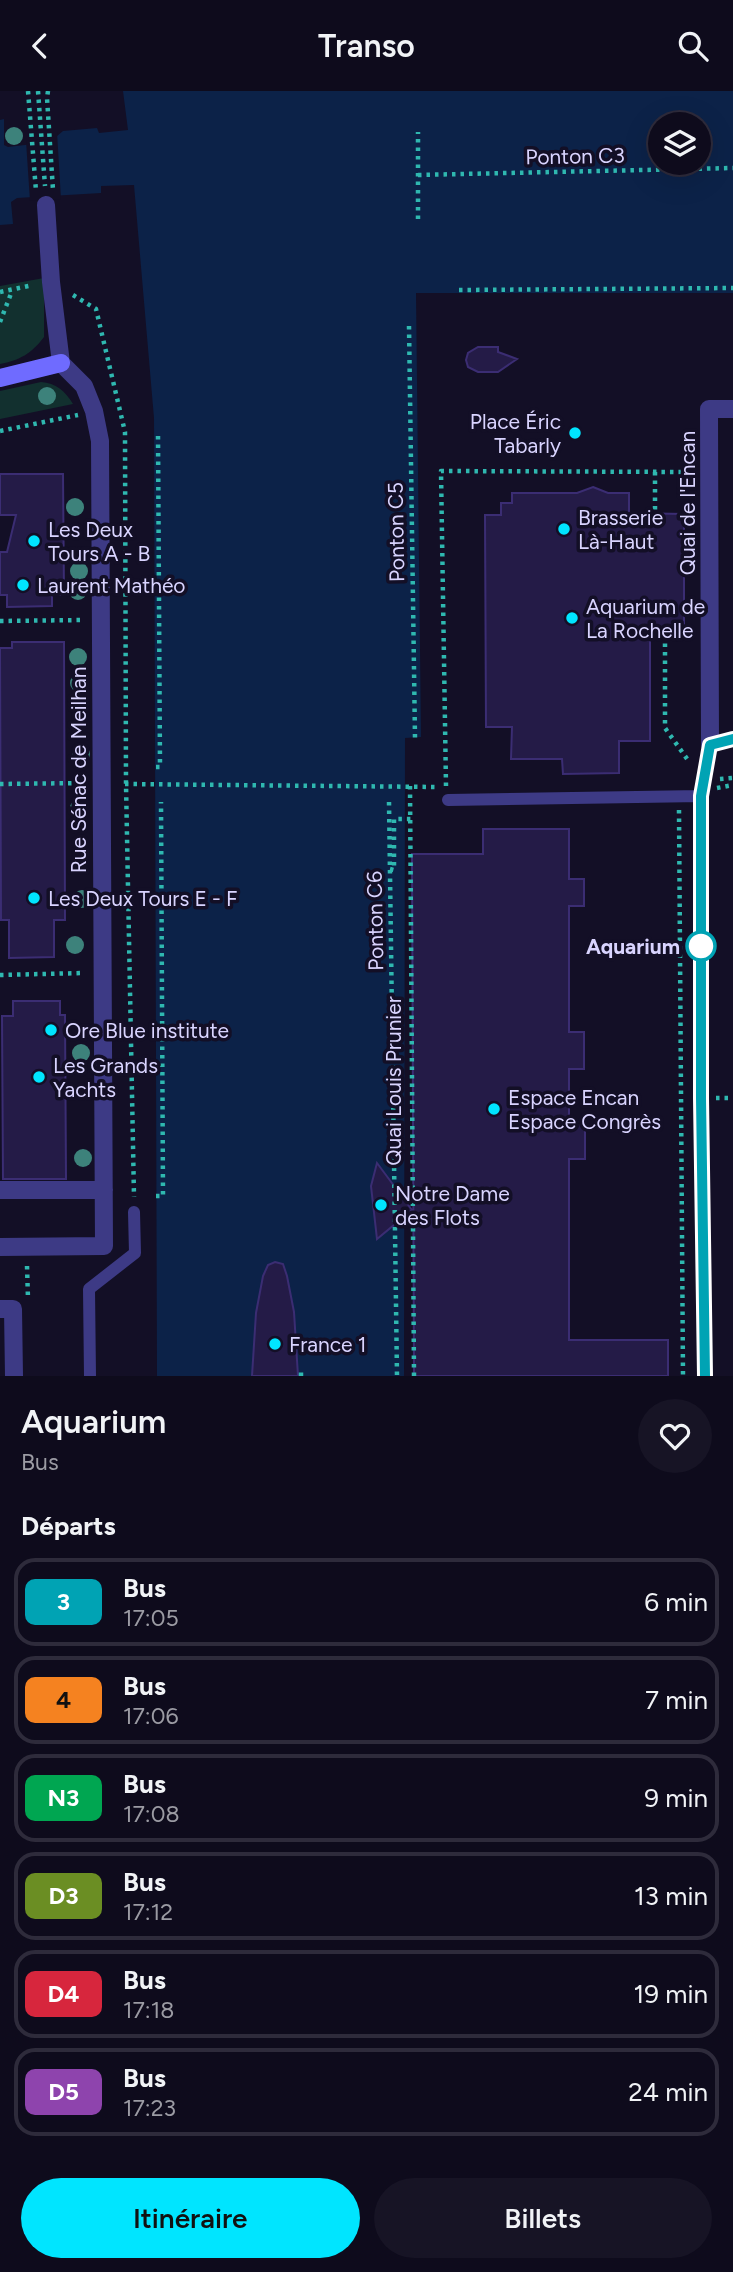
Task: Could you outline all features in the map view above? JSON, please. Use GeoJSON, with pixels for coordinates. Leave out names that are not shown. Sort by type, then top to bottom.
{"type":"FeatureCollection","features":[{"type":"Feature","properties":{"kind":"street"},"geometry":{"type":"LineString","coordinates":[[0,378],[61,363],[45,200]]}},
{"type":"Feature","properties":{"kind":"street","name":"Rue Sénac de Meilhan"},"geometry":{"type":"LineString","coordinates":[[0,1247],[104,1246],[100,441],[94,411],[84,386],[61,363]]}},
{"type":"Feature","properties":{"kind":"street","name":"Quai de l'Encan"},"geometry":{"type":"LineString","coordinates":[[710,745],[709,409],[733,409]]}},
{"type":"Feature","properties":{"kind":"street"},"geometry":{"type":"LineString","coordinates":[[0,1190],[104,1190]]}},
{"type":"Feature","properties":{"kind":"street"},"geometry":{"type":"LineString","coordinates":[[6,1309],[13,1376]]}},
{"type":"Feature","properties":{"kind":"lane"},"geometry":{"type":"LineString","coordinates":[[705,1376],[701,796],[708,785],[710,745],[733,739]]}},
{"type":"Feature","properties":{"kind":"lane"},"geometry":{"type":"LineString","coordinates":[[448,800],[701,796]]}},
{"type":"Feature","properties":{"kind":"lane"},"geometry":{"type":"LineString","coordinates":[[90,1376],[89,1289],[135,1253],[134,1212]]}},
{"type":"Feature","properties":{"kind":"path"},"geometry":{"type":"LineString","coordinates":[[29,91],[33,134],[45,200]]}},
{"type":"Feature","properties":{"kind":"path"},"geometry":{"type":"LineString","coordinates":[[38,91],[45,200]]}},
{"type":"Feature","properties":{"kind":"path"},"geometry":{"type":"LineString","coordinates":[[45,200],[50,132],[48,91]]}},
{"type":"Feature","properties":{"kind":"path"},"geometry":{"type":"LineString","coordinates":[[33,134],[41,128]]}},
{"type":"Feature","properties":{"kind":"path"},"geometry":{"type":"LineString","coordinates":[[41,128],[50,132]]}},
{"type":"Feature","properties":{"kind":"path"},"geometry":{"type":"LineString","coordinates":[[418,132],[418,219]]}},
{"type":"Feature","properties":{"kind":"path","name":"Ponton C3"},"geometry":{"type":"LineString","coordinates":[[418,175],[733,168]]}},
{"type":"Feature","properties":{"kind":"path"},"geometry":{"type":"LineString","coordinates":[[0,292],[51,282]]}},
{"type":"Feature","properties":{"kind":"path"},"geometry":{"type":"LineString","coordinates":[[459,290],[733,288]]}},
{"type":"Feature","properties":{"kind":"path"},"geometry":{"type":"LineString","coordinates":[[0,322],[12,290]]}},
{"type":"Feature","properties":{"kind":"path","name":"Ponton C5"},"geometry":{"type":"LineString","coordinates":[[409,326],[415,738]]}},
{"type":"Feature","properties":{"kind":"path"},"geometry":{"type":"LineString","coordinates":[[0,431],[94,411]]}},
{"type":"Feature","properties":{"kind":"path"},"geometry":{"type":"LineString","coordinates":[[156,767],[160,767],[158,435]]}},
{"type":"Feature","properties":{"kind":"path"},"geometry":{"type":"LineString","coordinates":[[0,784],[446,787],[441,471],[709,471]]}},
{"type":"Feature","properties":{"kind":"path"},"geometry":{"type":"LineString","coordinates":[[655,472],[655,513]]}},
{"type":"Feature","properties":{"kind":"path"},"geometry":{"type":"LineString","coordinates":[[0,621],[101,620]]}},
{"type":"Feature","properties":{"kind":"path"},"geometry":{"type":"LineString","coordinates":[[665,635],[665,728],[708,785],[733,785]]}},
{"type":"Feature","properties":{"kind":"path","name":"Quai Louis Prunier"},"geometry":{"type":"LineString","coordinates":[[410,786],[414,1376]]}},
{"type":"Feature","properties":{"kind":"path"},"geometry":{"type":"LineString","coordinates":[[679,797],[683,1376]]}},
{"type":"Feature","properties":{"kind":"path"},"geometry":{"type":"LineString","coordinates":[[156,1196],[163,1196],[161,802]]}},
{"type":"Feature","properties":{"kind":"path","name":"Ponton C6"},"geometry":{"type":"LineString","coordinates":[[389,802],[397,1376]]}},
{"type":"Feature","properties":{"kind":"path"},"geometry":{"type":"LineString","coordinates":[[390,869],[394,870],[394,820],[411,820]]}},
{"type":"Feature","properties":{"kind":"path"},"geometry":{"type":"LineString","coordinates":[[0,975],[102,973]]}},
{"type":"Feature","properties":{"kind":"path"},"geometry":{"type":"LineString","coordinates":[[6,1309],[28,1298],[26,1247]]}},
{"type":"Feature","properties":{"kind":"green space"},"geometry":{"type":"Polygon","coordinates":[[[44,278],[44,337],[25,355],[0,364],[0,286],[44,278]]]}},
{"type":"Feature","properties":{"kind":"green space"},"geometry":{"type":"Polygon","coordinates":[[[41,382],[60,389],[73,404],[0,419],[0,391],[41,382]]]}},
{"type":"Feature","properties":{"kind":"water"},"geometry":{"type":"Polygon","coordinates":[[[123,91],[733,91],[733,293],[416,293],[421,737],[405,738],[404,1376],[157,1376],[154,418],[134,185],[101,186],[101,193],[17,198],[11,202],[13,224],[0,225],[0,120],[4,119],[4,145],[8,147],[50,142],[63,131],[97,128],[99,133],[128,130],[123,91]]]}},
{"type":"Feature","properties":{"kind":"pier"},"geometry":{"type":"Polygon","coordinates":[[[57,132],[61,199],[30,201],[26,141],[48,139],[57,132]]]}},
{"type":"Feature","properties":{"kind":"building"},"geometry":{"type":"Polygon","coordinates":[[[478,347],[498,347],[498,352],[517,359],[498,372],[478,372],[468,367],[466,360],[468,353],[478,347]]]}},
{"type":"Feature","properties":{"kind":"building","name":"Les Deux Tours A - B"},"geometry":{"type":"Polygon","coordinates":[[[0,474],[63,474],[64,595],[52,595],[52,606],[7,607],[7,595],[0,595],[0,552],[7,552],[16,515],[0,515],[0,474]]]}},
{"type":"Feature","properties":{"kind":"building","name":"Aquarium de La Rochelle"},"geometry":{"type":"Polygon","coordinates":[[[593,487],[608,493],[629,493],[629,513],[684,514],[684,635],[650,635],[650,741],[619,741],[619,773],[563,774],[562,759],[511,759],[512,727],[486,727],[485,515],[501,515],[501,503],[512,503],[512,493],[577,493],[593,487]]]}},
{"type":"Feature","properties":{"kind":"building"},"geometry":{"type":"Polygon","coordinates":[[[12,642],[64,642],[65,920],[54,920],[54,957],[9,958],[9,920],[1,920],[0,648],[12,648],[12,642]]]}},
{"type":"Feature","properties":{"kind":"building","name":"Espace Encan Espace Congrès"},"geometry":{"type":"Polygon","coordinates":[[[483,829],[569,829],[569,879],[584,879],[584,906],[569,906],[569,1032],[584,1032],[584,1069],[569,1069],[569,1122],[585,1122],[585,1159],[569,1159],[569,1340],[668,1340],[668,1376],[414,1376],[412,854],[483,854],[483,829]]]}},
{"type":"Feature","properties":{"kind":"building","name":"Les Grands Yachts"},"geometry":{"type":"Polygon","coordinates":[[[13,1001],[60,1001],[60,1015],[65,1015],[66,1179],[3,1179],[2,1016],[13,1016],[13,1001]]]}},
{"type":"Feature","properties":{"kind":"building"},"geometry":{"type":"Polygon","coordinates":[[[377,1163],[412,1210],[377,1239],[371,1186],[377,1163]]]}},
{"type":"Feature","properties":{"kind":"building","name":"France 1"},"geometry":{"type":"Polygon","coordinates":[[[275,1262],[283,1264],[287,1276],[294,1312],[298,1376],[252,1376],[256,1313],[263,1276],[268,1265],[275,1262]]]}},
{"type":"Feature","properties":{"kind":"bus line","name":"3"},"geometry":{"type":"LineString","coordinates":[[705,1376],[701,796],[710,745],[733,739]]}},
{"type":"Feature","properties":{"kind":"place","name":"Place Éric Tabarly"},"geometry":{"type":"Point","coordinates":[575,433]}},
{"type":"Feature","properties":{"kind":"place","name":"Brasserie Là-Haut"},"geometry":{"type":"Point","coordinates":[564,529]}},
{"type":"Feature","properties":{"kind":"place","name":"Les Deux Tours A - B"},"geometry":{"type":"Point","coordinates":[34,541]}},
{"type":"Feature","properties":{"kind":"place","name":"Laurent Mathéo"},"geometry":{"type":"Point","coordinates":[23,585]}},
{"type":"Feature","properties":{"kind":"place","name":"Aquarium de La Rochelle"},"geometry":{"type":"Point","coordinates":[572,618]}},
{"type":"Feature","properties":{"kind":"place","name":"Les Deux Tours E - F"},"geometry":{"type":"Point","coordinates":[34,898]}},
{"type":"Feature","properties":{"kind":"place","name":"Aquarium"},"geometry":{"type":"Point","coordinates":[701,946]}},
{"type":"Feature","properties":{"kind":"place","name":"Ore Blue institute"},"geometry":{"type":"Point","coordinates":[51,1030]}},
{"type":"Feature","properties":{"kind":"place","name":"Les Grands Yachts"},"geometry":{"type":"Point","coordinates":[39,1077]}},
{"type":"Feature","properties":{"kind":"place","name":"Espace Encan Espace Congrès"},"geometry":{"type":"Point","coordinates":[494,1109]}},
{"type":"Feature","properties":{"kind":"place","name":"Notre Dame des Flots"},"geometry":{"type":"Point","coordinates":[381,1205]}},
{"type":"Feature","properties":{"kind":"place","name":"France 1"},"geometry":{"type":"Point","coordinates":[275,1344]}}]}
